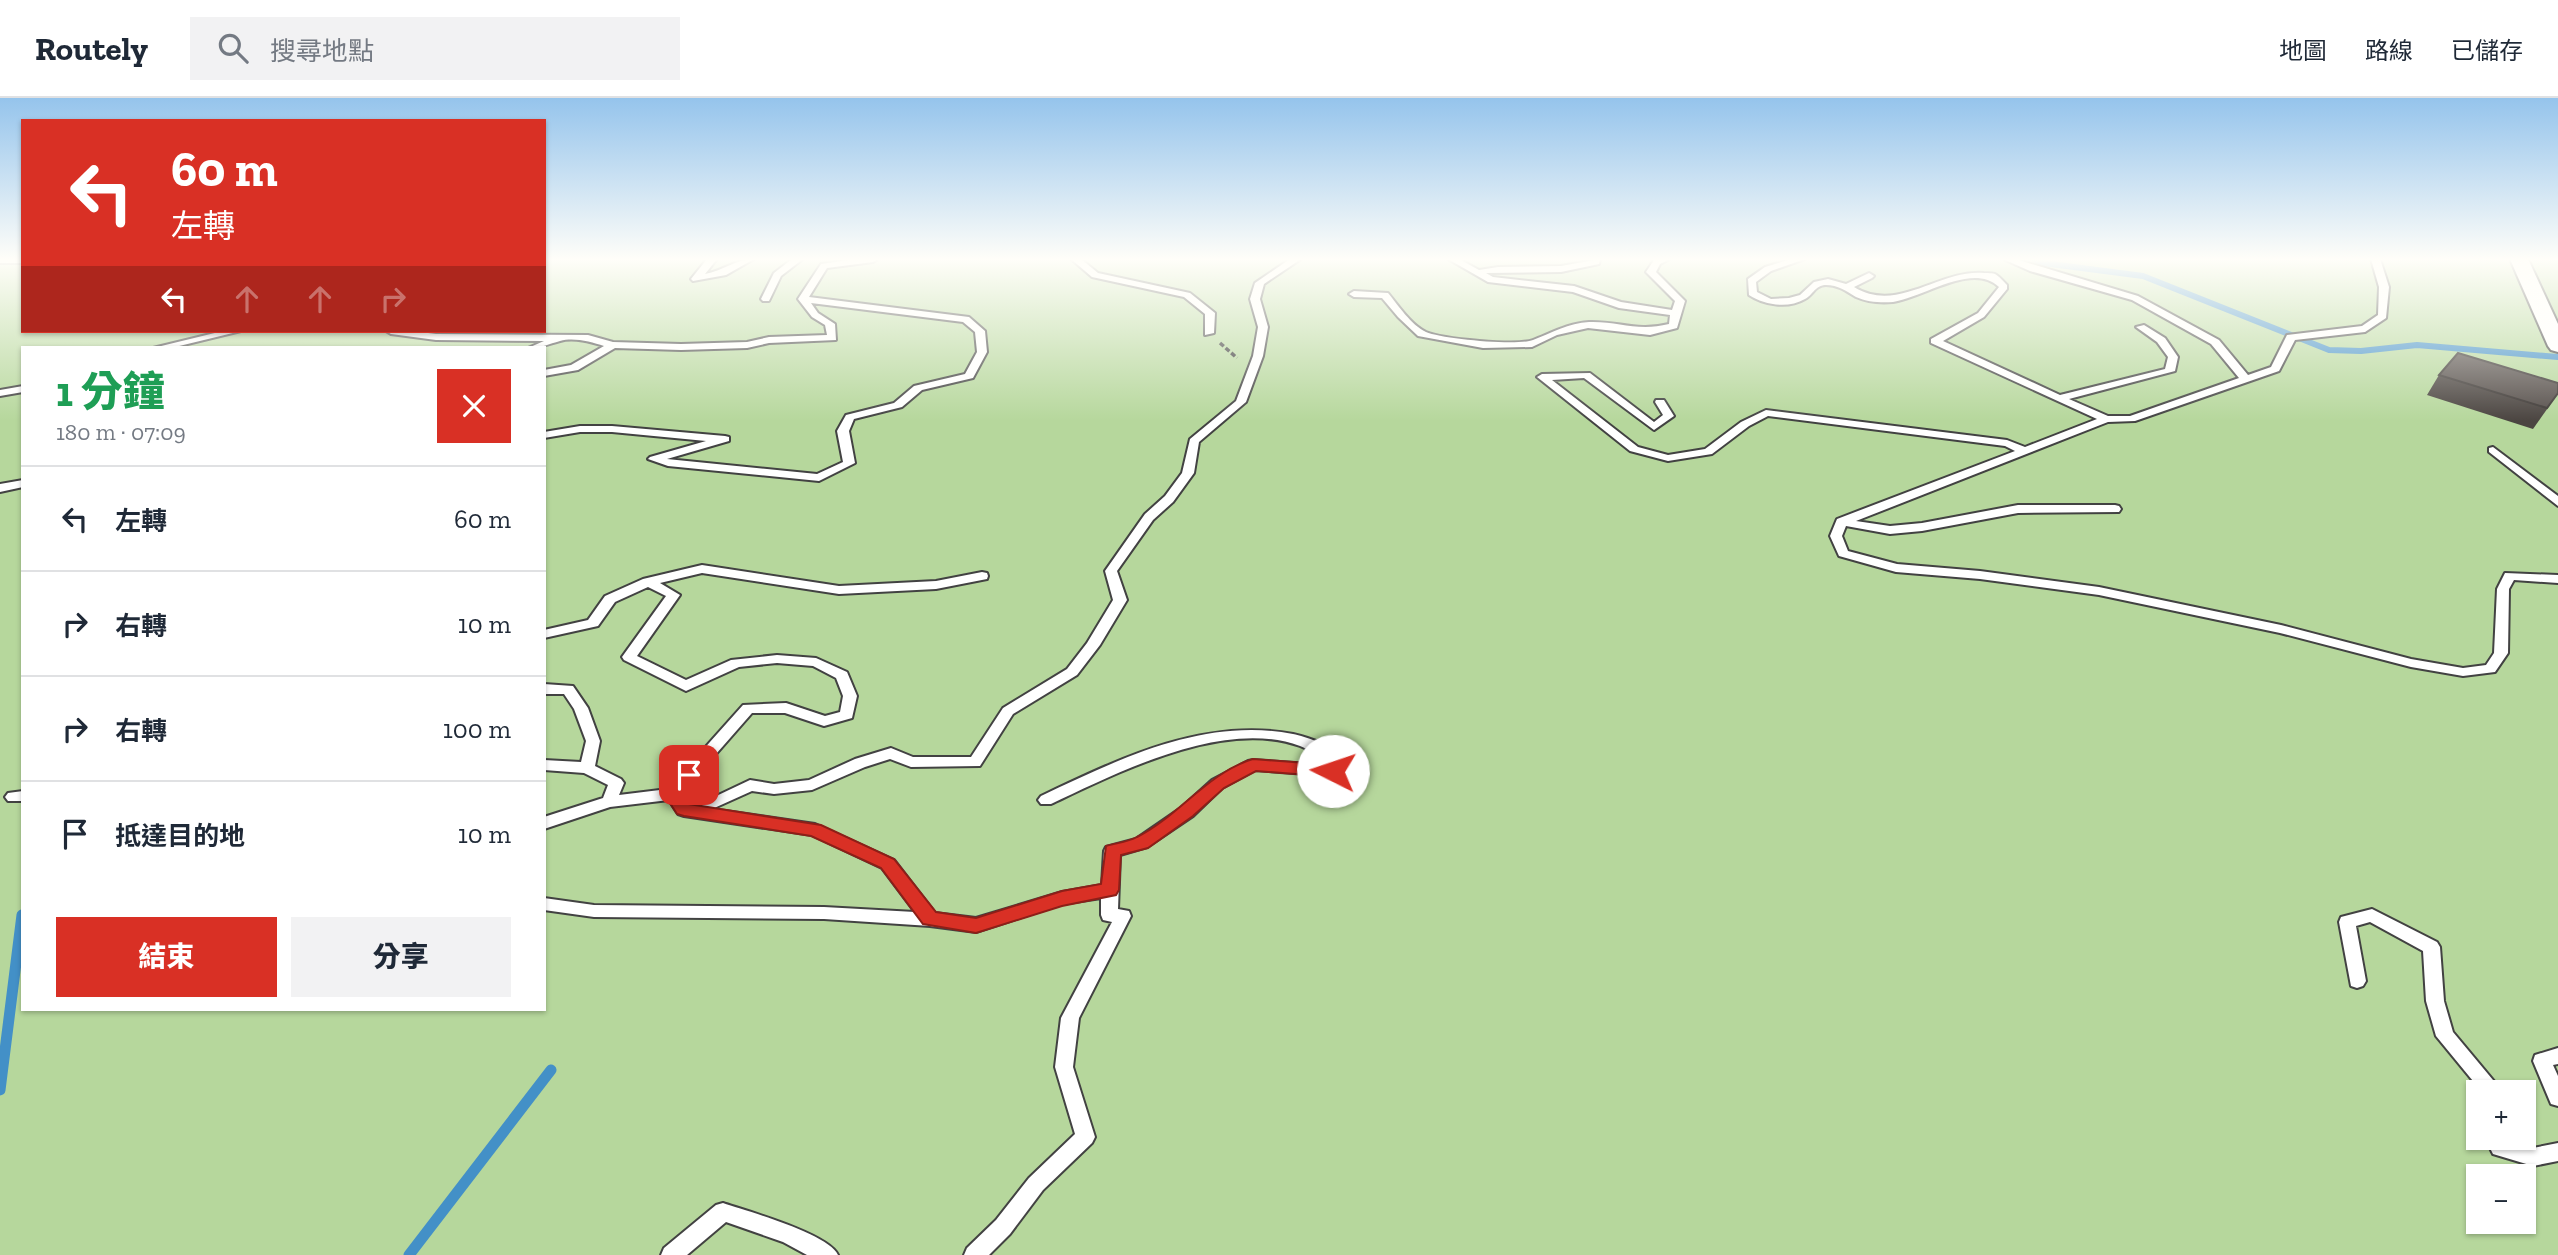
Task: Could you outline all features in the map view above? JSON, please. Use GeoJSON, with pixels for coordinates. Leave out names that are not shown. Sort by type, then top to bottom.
{"type":"FeatureCollection","features":[{"type":"Feature","properties":{"kind":"street"},"geometry":{"type":"LineString","coordinates":[[2543,313],[2558,346]]}},
{"type":"Feature","properties":{"kind":"lane"},"geometry":{"type":"LineString","coordinates":[[406,333],[436,337],[588,338],[613,345],[747,345],[769,340],[832,338],[830,324],[813,313]]}},
{"type":"Feature","properties":{"kind":"lane"},"geometry":{"type":"LineString","coordinates":[[546,435],[580,429],[612,429],[725,439],[654,459],[668,463],[819,478],[849,463],[842,431],[850,417],[898,405],[918,388],[969,376],[982,352],[980,331],[966,320],[912,313]]}},
{"type":"Feature","properties":{"kind":"lane"},"geometry":{"type":"LineString","coordinates":[[1209,333],[1210,313]]}},
{"type":"Feature","properties":{"kind":"lane"},"geometry":{"type":"LineString","coordinates":[[684,810],[716,802],[750,785],[774,789],[812,785],[860,763],[891,753],[911,762],[975,762],[1008,711],[1072,671],[1093,645],[1120,600],[1111,571],[1149,517],[1169,499],[1188,473],[1194,442],[1241,402],[1258,356],[1263,327],[1259,313]]}},
{"type":"Feature","properties":{"kind":"lane"},"geometry":{"type":"LineString","coordinates":[[1399,313],[1422,334],[1483,345],[1532,344],[1554,333],[1588,325],[1650,332],[1674,326],[1675,313]]}},
{"type":"Feature","properties":{"kind":"lane"},"geometry":{"type":"LineString","coordinates":[[1984,313],[1935,341],[2107,419]]}},
{"type":"Feature","properties":{"kind":"lane"},"geometry":{"type":"LineString","coordinates":[[2163,313],[2215,342],[2245,378]]}},
{"type":"Feature","properties":{"kind":"lane"},"geometry":{"type":"LineString","coordinates":[[2383,313],[2383,316],[2365,329],[2291,337],[2275,369],[2131,419],[2107,419],[1841,522],[1836,536],[1843,553],[1896,568],[1980,575],[2099,591],[2281,629],[2411,663],[2463,672],[2490,669],[2501,653],[2503,589],[2510,576],[2558,579]]}},
{"type":"Feature","properties":{"kind":"lane"},"geometry":{"type":"LineString","coordinates":[[2059,398],[2170,371],[2173,357],[2161,340],[2141,327]]}},
{"type":"Feature","properties":{"kind":"lane"},"geometry":{"type":"LineString","coordinates":[[167,346],[227,333]]}},
{"type":"Feature","properties":{"kind":"lane"},"geometry":{"type":"LineString","coordinates":[[539,346],[564,337]]}},
{"type":"Feature","properties":{"kind":"lane"},"geometry":{"type":"LineString","coordinates":[[546,373],[574,368],[613,345]]}},
{"type":"Feature","properties":{"kind":"lane"},"geometry":{"type":"LineString","coordinates":[[1660,402],[1669,416],[1654,427],[1586,375],[1542,377],[1634,449],[1668,458],[1708,452],[1745,424],[1766,413],[2007,443],[2025,451]]}},
{"type":"Feature","properties":{"kind":"lane"},"geometry":{"type":"LineString","coordinates":[[0,393],[21,389]]}},
{"type":"Feature","properties":{"kind":"lane"},"geometry":{"type":"LineString","coordinates":[[2493,450],[2558,502]]}},
{"type":"Feature","properties":{"kind":"lane"},"geometry":{"type":"LineString","coordinates":[[0,488],[21,483]]}},
{"type":"Feature","properties":{"kind":"lane"},"geometry":{"type":"LineString","coordinates":[[1841,522],[1890,530],[1922,527],[2018,509],[2115,509]]}},
{"type":"Feature","properties":{"kind":"lane"},"geometry":{"type":"LineString","coordinates":[[546,634],[593,623],[610,599],[648,582],[702,569],[839,590],[936,585],[982,576]]}},
{"type":"Feature","properties":{"kind":"lane"},"geometry":{"type":"LineString","coordinates":[[546,822],[609,802],[673,794],[748,708],[786,708],[824,721],[847,715],[850,696],[842,675],[817,662],[777,659],[736,663],[686,686],[629,657],[673,595],[648,582]]}},
{"type":"Feature","properties":{"kind":"lane"},"geometry":{"type":"LineString","coordinates":[[546,689],[568,689],[582,708],[593,741],[587,768]]}},
{"type":"Feature","properties":{"kind":"lane"},"geometry":{"type":"LineString","coordinates":[[974,1255],[1003,1227],[1036,1184],[1085,1137],[1064,1067],[1070,1018],[1123,916],[1108,915],[1112,851],[1142,843],[1187,812],[1217,784],[1253,765],[1333,771],[1331,757],[1304,742],[1262,734],[1220,737],[1164,748],[1046,800]]}},
{"type":"Feature","properties":{"kind":"lane"},"geometry":{"type":"LineString","coordinates":[[546,765],[587,768],[617,783],[609,802]]}},
{"type":"Feature","properties":{"kind":"lane"},"geometry":{"type":"LineString","coordinates":[[673,794],[684,810],[815,830],[888,864],[930,919]]}},
{"type":"Feature","properties":{"kind":"lane"},"geometry":{"type":"LineString","coordinates":[[546,904],[594,911],[824,913],[930,919],[976,925],[1062,898],[1110,890]]}},
{"type":"Feature","properties":{"kind":"lane"},"geometry":{"type":"LineString","coordinates":[[2357,981],[2347,922],[2372,915],[2431,947],[2435,1001],[2445,1036],[2484,1080]]}},
{"type":"Feature","properties":{"kind":"lane"},"geometry":{"type":"LineString","coordinates":[[2558,1056],[2542,1062],[2558,1098]]}},
{"type":"Feature","properties":{"kind":"lane"},"geometry":{"type":"LineString","coordinates":[[2507,1150],[2533,1157],[2558,1152]]}},
{"type":"Feature","properties":{"kind":"lane"},"geometry":{"type":"LineString","coordinates":[[671,1255],[723,1212],[788,1234],[828,1255]]}},
{"type":"Feature","properties":{"kind":"path"},"geometry":{"type":"LineString","coordinates":[[1209,333],[1252,373]]}},
{"type":"Feature","properties":{"kind":"green space"},"geometry":{"type":"Polygon","coordinates":[[[0,313],[21,313],[21,333],[546,333],[546,313],[2558,313],[2558,1255],[0,1255],[0,313]]]}},
{"type":"Feature","properties":{"kind":"building"},"geometry":{"type":"Polygon","coordinates":[[[2458,353],[2558,383],[2558,393],[2547,408],[2439,375],[2458,353]]]}},
{"type":"Feature","properties":{"kind":"waterway"},"geometry":{"type":"LineString","coordinates":[[2236,313],[2329,350],[2361,351],[2417,345],[2558,357]]}},
{"type":"Feature","properties":{"kind":"waterway"},"geometry":{"type":"LineString","coordinates":[[0,1090],[21,923]]}},
{"type":"Feature","properties":{"kind":"waterway"},"geometry":{"type":"LineString","coordinates":[[409,1255],[551,1070]]}},
{"type":"Feature","properties":{"kind":"route"},"geometry":{"type":"LineString","coordinates":[[689,775],[673,794],[684,810],[815,830],[888,864],[930,919],[976,925],[1062,898],[1110,890],[1112,851],[1142,843],[1187,812],[1217,784],[1253,765],[1333,771]]}}]}
